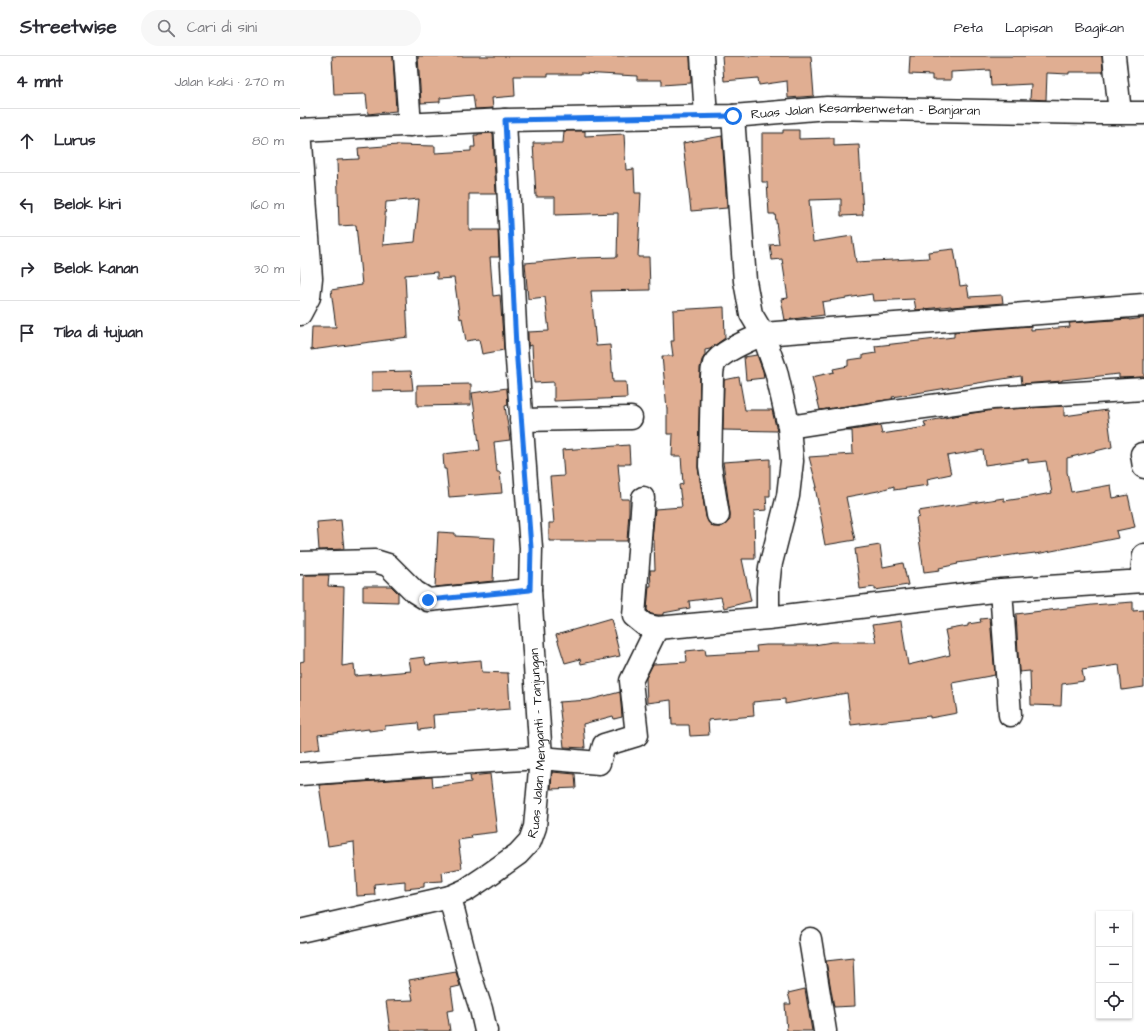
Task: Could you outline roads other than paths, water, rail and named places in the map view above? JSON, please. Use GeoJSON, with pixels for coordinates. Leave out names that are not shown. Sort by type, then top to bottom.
{"type":"FeatureCollection","features":[{"type":"Feature","properties":{"kind":"street"},"geometry":{"type":"LineString","coordinates":[[405,56],[410,125]]}},
{"type":"Feature","properties":{"kind":"street"},"geometry":{"type":"LineString","coordinates":[[702,56],[706,116]]}},
{"type":"Feature","properties":{"kind":"street"},"geometry":{"type":"LineString","coordinates":[[1114,56],[1120,113]]}},
{"type":"Feature","properties":{"kind":"street","name":"Ruas Jalan Kesambenwetan - Banjaran"},"geometry":{"type":"LineString","coordinates":[[300,130],[505,120],[733,116],[827,108],[1144,113]]}},
{"type":"Feature","properties":{"kind":"street"},"geometry":{"type":"LineString","coordinates":[[733,116],[745,281],[751,314],[763,334],[776,371],[789,427],[792,461],[788,496],[770,568],[768,587],[768,618]]}},
{"type":"Feature","properties":{"kind":"street","name":"Ruas Jalan Menganti - Tanjungan"},"geometry":{"type":"LineString","coordinates":[[300,931],[450,897],[466,890],[518,854],[530,841],[535,827],[541,758],[530,590],[531,548],[516,347],[505,120]]}},
{"type":"Feature","properties":{"kind":"street"},"geometry":{"type":"LineString","coordinates":[[300,130],[311,278],[309,297],[300,314]]}},
{"type":"Feature","properties":{"kind":"street"},"geometry":{"type":"LineString","coordinates":[[718,515],[710,466],[712,376],[714,363],[722,355],[763,334],[1144,305]]}},
{"type":"Feature","properties":{"kind":"street"},"geometry":{"type":"LineString","coordinates":[[789,427],[992,398],[1144,390]]}},
{"type":"Feature","properties":{"kind":"street"},"geometry":{"type":"LineString","coordinates":[[522,420],[631,418]]}},
{"type":"Feature","properties":{"kind":"street"},"geometry":{"type":"LineString","coordinates":[[643,498],[634,616],[645,625],[657,628],[768,618],[1001,590],[1143,581],[1144,555]]}},
{"type":"Feature","properties":{"kind":"street"},"geometry":{"type":"LineString","coordinates":[[300,563],[375,561],[388,565],[415,592],[428,600],[530,590]]}},
{"type":"Feature","properties":{"kind":"street"},"geometry":{"type":"LineString","coordinates":[[1001,590],[1010,715]]}},
{"type":"Feature","properties":{"kind":"street"},"geometry":{"type":"LineString","coordinates":[[300,774],[541,758],[599,763],[604,745],[637,736],[630,681],[657,628]]}},
{"type":"Feature","properties":{"kind":"street"},"geometry":{"type":"LineString","coordinates":[[450,897],[486,1031]]}},
{"type":"Feature","properties":{"kind":"street"},"geometry":{"type":"LineString","coordinates":[[810,938],[825,1031]]}}]}
